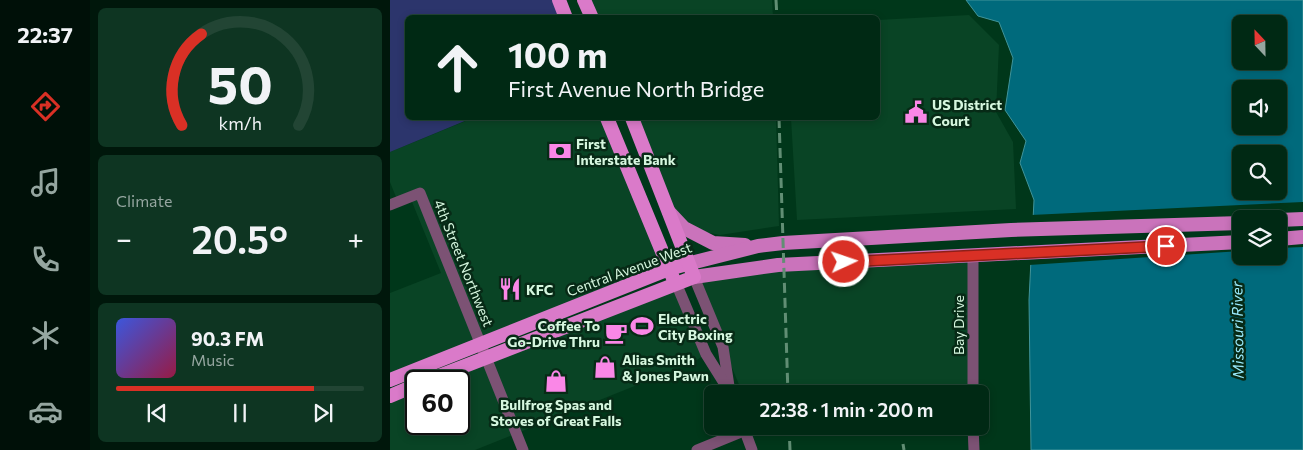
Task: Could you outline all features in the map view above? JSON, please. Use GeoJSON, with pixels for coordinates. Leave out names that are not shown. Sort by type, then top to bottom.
{"type":"FeatureCollection","features":[{"type":"Feature","properties":{"kind":"highway"},"geometry":{"type":"LineString","coordinates":[[559,0],[565,15]]}},
{"type":"Feature","properties":{"kind":"highway"},"geometry":{"type":"LineString","coordinates":[[584,0],[591,15]]}},
{"type":"Feature","properties":{"kind":"highway"},"geometry":{"type":"LineString","coordinates":[[608,120],[676,283]]}},
{"type":"Feature","properties":{"kind":"highway"},"geometry":{"type":"LineString","coordinates":[[633,120],[694,277]]}},
{"type":"Feature","properties":{"kind":"highway","name":"Central Avenue West"},"geometry":{"type":"LineString","coordinates":[[446,370],[483,350],[669,269],[688,264]]}},
{"type":"Feature","properties":{"kind":"highway","name":"Central Avenue West"},"geometry":{"type":"LineString","coordinates":[[390,380],[694,277]]}},
{"type":"Feature","properties":{"kind":"highway"},"geometry":{"type":"LineString","coordinates":[[390,396],[405,390]]}},
{"type":"Feature","properties":{"kind":"main road"},"geometry":{"type":"LineString","coordinates":[[667,210],[684,228],[713,243],[758,246]]}},
{"type":"Feature","properties":{"kind":"main road"},"geometry":{"type":"LineString","coordinates":[[1287,219],[1303,218]]}},
{"type":"Feature","properties":{"kind":"main road","name":"Central Avenue West"},"geometry":{"type":"LineString","coordinates":[[688,264],[758,246],[1011,230],[1232,222]]}},
{"type":"Feature","properties":{"kind":"main road"},"geometry":{"type":"LineString","coordinates":[[1287,238],[1303,237]]}},
{"type":"Feature","properties":{"kind":"main road","name":"Central Avenue West"},"geometry":{"type":"LineString","coordinates":[[694,277],[778,265],[1232,242]]}},
{"type":"Feature","properties":{"kind":"street","name":"4th Street Northwest"},"geometry":{"type":"LineString","coordinates":[[390,205],[420,193],[523,450]]}},
{"type":"Feature","properties":{"kind":"street","name":"Bay Drive"},"geometry":{"type":"LineString","coordinates":[[973,256],[973,385]]}},
{"type":"Feature","properties":{"kind":"street"},"geometry":{"type":"LineString","coordinates":[[694,277],[723,347],[729,385]]}},
{"type":"Feature","properties":{"kind":"street"},"geometry":{"type":"LineString","coordinates":[[676,283],[706,354],[726,385]]}},
{"type":"Feature","properties":{"kind":"street"},"geometry":{"type":"LineString","coordinates":[[697,450],[732,435]]}},
{"type":"Feature","properties":{"kind":"street"},"geometry":{"type":"LineString","coordinates":[[749,435],[752,450]]}},
{"type":"Feature","properties":{"kind":"street"},"geometry":{"type":"LineString","coordinates":[[973,435],[974,450]]}},
{"type":"Feature","properties":{"kind":"shaded area"},"geometry":{"type":"Polygon","coordinates":[[[390,0],[559,0],[565,15],[405,15],[405,120],[467,120],[390,152],[390,0]]]}},
{"type":"Feature","properties":{"kind":"shaded area"},"geometry":{"type":"Polygon","coordinates":[[[584,0],[772,0],[773,15],[590,15],[584,0]]]}},
{"type":"Feature","properties":{"kind":"shaded area"},"geometry":{"type":"Polygon","coordinates":[[[969,15],[999,45],[996,112],[1013,142],[1016,209],[797,220],[791,120],[880,120],[880,20],[969,15]]]}},
{"type":"Feature","properties":{"kind":"shaded area"},"geometry":{"type":"Polygon","coordinates":[[[468,120],[608,120],[669,269],[415,370],[405,370],[405,374],[390,380],[390,293],[441,273],[410,197],[398,202],[390,182],[390,152],[468,120]]]}},
{"type":"Feature","properties":{"kind":"shaded area"},"geometry":{"type":"Polygon","coordinates":[[[633,120],[776,120],[779,226],[720,235],[684,228],[667,210],[633,120]]]}},
{"type":"Feature","properties":{"kind":"shaded area"},"geometry":{"type":"Polygon","coordinates":[[[973,256],[973,385],[739,385],[694,277],[973,256]]]}},
{"type":"Feature","properties":{"kind":"shaded area"},"geometry":{"type":"Polygon","coordinates":[[[676,283],[706,354],[692,363],[475,450],[390,450],[390,396],[405,390],[405,435],[470,435],[470,370],[455,370],[676,283]]]}},
{"type":"Feature","properties":{"kind":"water","name":"Missouri River"},"geometry":{"type":"Polygon","coordinates":[[[966,0],[1303,0],[1303,450],[1031,450],[1029,300],[1034,200],[1020,163],[1026,141],[1005,110],[1013,58],[999,22],[978,16],[966,0]]]}},
{"type":"Feature","properties":{"kind":"pier"},"geometry":{"type":"Polygon","coordinates":[[[1303,202],[1303,247],[1287,248],[1287,210],[1232,210],[1232,252],[1029,265],[1031,215],[1303,202]]]}},
{"type":"Feature","properties":{"kind":"railway"},"geometry":{"type":"LineString","coordinates":[[776,0],[777,15]]}},
{"type":"Feature","properties":{"kind":"railway"},"geometry":{"type":"LineString","coordinates":[[779,120],[788,385]]}},
{"type":"Feature","properties":{"kind":"railway"},"geometry":{"type":"LineString","coordinates":[[789,435],[790,450]]}},
{"type":"Feature","properties":{"kind":"railway"},"geometry":{"type":"LineString","coordinates":[[903,444],[904,450]]}},
{"type":"Feature","properties":{"kind":"place","name":"US District Court"},"geometry":{"type":"Point","coordinates":[916,112]}},
{"type":"Feature","properties":{"kind":"place","name":"First Interstate Bank"},"geometry":{"type":"Point","coordinates":[560,151]}},
{"type":"Feature","properties":{"kind":"place","name":"KFC"},"geometry":{"type":"Point","coordinates":[510,289]}},
{"type":"Feature","properties":{"kind":"place","name":"Electric City Boxing"},"geometry":{"type":"Point","coordinates":[642,326]}},
{"type":"Feature","properties":{"kind":"place","name":"Coffee To Go-Drive Thru"},"geometry":{"type":"Point","coordinates":[616,333]}},
{"type":"Feature","properties":{"kind":"place","name":"Alias Smith & Jones Pawn"},"geometry":{"type":"Point","coordinates":[605,367]}},
{"type":"Feature","properties":{"kind":"place","name":"Bullfrog Spas and Stoves of Great Falls"},"geometry":{"type":"Point","coordinates":[556,381]}},
{"type":"Feature","properties":{"kind":"route"},"geometry":{"type":"LineString","coordinates":[[844,262],[1166,246]]}}]}
